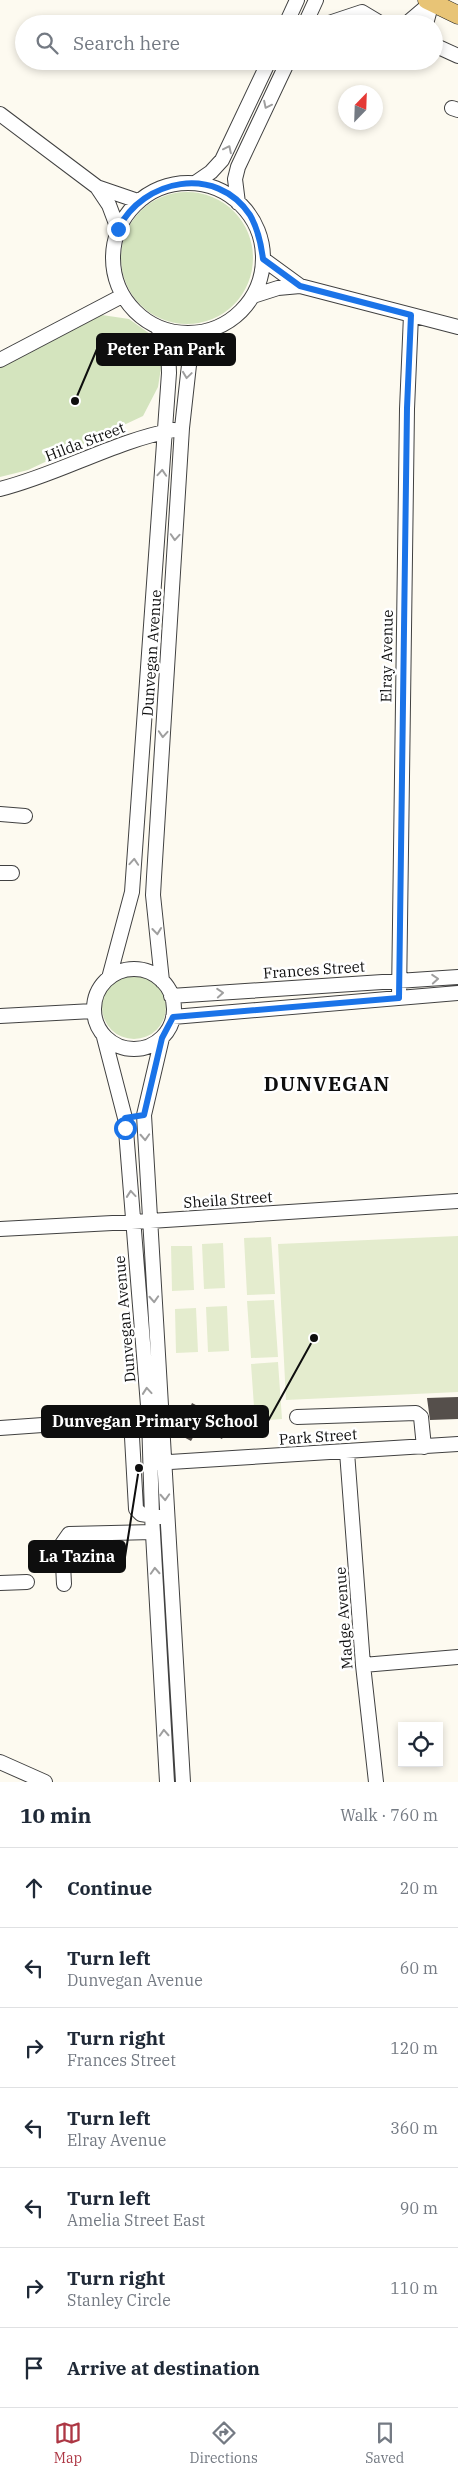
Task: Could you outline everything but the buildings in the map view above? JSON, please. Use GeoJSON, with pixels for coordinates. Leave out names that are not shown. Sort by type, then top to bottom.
{"type":"FeatureCollection","features":[{"type":"Feature","properties":{"kind":"main road"},"geometry":{"type":"LineString","coordinates":[[429,1],[458,15]]}},
{"type":"Feature","properties":{"kind":"street"},"geometry":{"type":"LineString","coordinates":[[290,15],[297,0]]}},
{"type":"Feature","properties":{"kind":"street"},"geometry":{"type":"LineString","coordinates":[[309,15],[316,0]]}},
{"type":"Feature","properties":{"kind":"street"},"geometry":{"type":"LineString","coordinates":[[415,15],[429,1]]}},
{"type":"Feature","properties":{"kind":"street"},"geometry":{"type":"LineString","coordinates":[[427,15],[429,1]]}},
{"type":"Feature","properties":{"kind":"street"},"geometry":{"type":"LineString","coordinates":[[353,15],[362,12],[367,15]]}},
{"type":"Feature","properties":{"kind":"street"},"geometry":{"type":"LineString","coordinates":[[443,49],[458,56]]}},
{"type":"Feature","properties":{"kind":"street"},"geometry":{"type":"LineString","coordinates":[[195,183],[211,172],[222,160],[266,70]]}},
{"type":"Feature","properties":{"kind":"street"},"geometry":{"type":"LineString","coordinates":[[270,70],[280,79]]}},
{"type":"Feature","properties":{"kind":"street"},"geometry":{"type":"LineString","coordinates":[[238,203],[236,172],[284,70]]}},
{"type":"Feature","properties":{"kind":"street"},"geometry":{"type":"LineString","coordinates":[[0,114],[97,187],[138,201]]}},
{"type":"Feature","properties":{"kind":"street"},"geometry":{"type":"LineString","coordinates":[[195,183],[223,192],[238,203],[250,216],[260,236],[263,259],[260,281],[253,296],[239,315],[222,326],[207,331],[180,334],[158,328],[138,316],[122,296],[114,276],[112,254],[118,229],[138,201],[164,187],[195,183]]}},
{"type":"Feature","properties":{"kind":"street"},"geometry":{"type":"LineString","coordinates":[[97,187],[109,205],[118,229]]}},
{"type":"Feature","properties":{"kind":"street"},"geometry":{"type":"LineString","coordinates":[[263,259],[300,286]]}},
{"type":"Feature","properties":{"kind":"street"},"geometry":{"type":"LineString","coordinates":[[253,296],[278,288],[300,286],[458,327]]}},
{"type":"Feature","properties":{"kind":"street"},"geometry":{"type":"LineString","coordinates":[[0,360],[122,296]]}},
{"type":"Feature","properties":{"kind":"street","name":"Elray Avenue"},"geometry":{"type":"LineString","coordinates":[[399,998],[407,418],[411,315]]}},
{"type":"Feature","properties":{"kind":"street","name":"Dunvegan Avenue"},"geometry":{"type":"LineString","coordinates":[[109,978],[132,892],[139,801],[166,431],[169,352],[158,328]]}},
{"type":"Feature","properties":{"kind":"street","name":"Dunvegan Avenue"},"geometry":{"type":"LineString","coordinates":[[162,981],[153,895],[182,428],[188,365],[194,351],[207,331]]}},
{"type":"Feature","properties":{"kind":"street","name":"Hilda Street"},"geometry":{"type":"LineString","coordinates":[[0,489],[28,482],[140,438],[182,428]]}},
{"type":"Feature","properties":{"kind":"street"},"geometry":{"type":"LineString","coordinates":[[152,608],[171,610]]}},
{"type":"Feature","properties":{"kind":"street"},"geometry":{"type":"LineString","coordinates":[[146,700],[165,701]]}},
{"type":"Feature","properties":{"kind":"street"},"geometry":{"type":"LineString","coordinates":[[139,801],[159,802]]}},
{"type":"Feature","properties":{"kind":"street"},"geometry":{"type":"LineString","coordinates":[[0,814],[25,816]]}},
{"type":"Feature","properties":{"kind":"street"},"geometry":{"type":"LineString","coordinates":[[132,892],[153,895]]}},
{"type":"Feature","properties":{"kind":"street"},"geometry":{"type":"LineString","coordinates":[[130,969],[153,974],[162,981],[172,996],[173,1017],[162,1038],[151,1045],[139,1049],[126,1049],[114,1044],[104,1036],[95,1020],[93,1011],[95,998],[100,987],[109,978],[130,969]]}},
{"type":"Feature","properties":{"kind":"street","name":"Frances Street"},"geometry":{"type":"LineString","coordinates":[[172,996],[458,977]]}},
{"type":"Feature","properties":{"kind":"street"},"geometry":{"type":"LineString","coordinates":[[173,1017],[458,994]]}},
{"type":"Feature","properties":{"kind":"street"},"geometry":{"type":"LineString","coordinates":[[0,1016],[93,1011]]}},
{"type":"Feature","properties":{"kind":"street","name":"Dunvegan Avenue"},"geometry":{"type":"LineString","coordinates":[[104,1036],[125,1118],[133,1222],[155,1417]]}},
{"type":"Feature","properties":{"kind":"street","name":"Dunvegan Avenue"},"geometry":{"type":"LineString","coordinates":[[162,1038],[144,1115],[150,1222],[157,1463],[167,1518],[183,1782]]}},
{"type":"Feature","properties":{"kind":"street"},"geometry":{"type":"LineString","coordinates":[[125,1118],[144,1115]]}},
{"type":"Feature","properties":{"kind":"street","name":"Sheila Street"},"geometry":{"type":"LineString","coordinates":[[0,1229],[150,1222],[458,1200]]}},
{"type":"Feature","properties":{"kind":"street"},"geometry":{"type":"LineString","coordinates":[[297,1417],[416,1413],[421,1417],[424,1446]]}},
{"type":"Feature","properties":{"kind":"street"},"geometry":{"type":"LineString","coordinates":[[0,1428],[155,1417]]}},
{"type":"Feature","properties":{"kind":"street"},"geometry":{"type":"LineString","coordinates":[[131,1419],[136,1509],[141,1514],[167,1518]]}},
{"type":"Feature","properties":{"kind":"street","name":"Park Street"},"geometry":{"type":"LineString","coordinates":[[157,1463],[458,1444]]}},
{"type":"Feature","properties":{"kind":"street","name":"Madge Avenue"},"geometry":{"type":"LineString","coordinates":[[347,1452],[363,1665],[376,1782]]}},
{"type":"Feature","properties":{"kind":"street","name":"Dunvegan Avenue"},"geometry":{"type":"LineString","coordinates":[[157,1463],[152,1516],[167,1782]]}},
{"type":"Feature","properties":{"kind":"street"},"geometry":{"type":"LineString","coordinates":[[64,1584],[62,1544],[69,1534],[153,1532]]}},
{"type":"Feature","properties":{"kind":"street"},"geometry":{"type":"LineString","coordinates":[[0,1583],[27,1582]]}},
{"type":"Feature","properties":{"kind":"street"},"geometry":{"type":"LineString","coordinates":[[363,1665],[458,1657]]}},
{"type":"Feature","properties":{"kind":"street"},"geometry":{"type":"LineString","coordinates":[[160,1662],[175,1662]]}},
{"type":"Feature","properties":{"kind":"street"},"geometry":{"type":"LineString","coordinates":[[0,1762],[45,1782]]}},
{"type":"Feature","properties":{"kind":"green space"},"geometry":{"type":"Polygon","coordinates":[[[187,192],[200,193],[212,197],[234,211],[248,233],[252,245],[252,271],[248,283],[234,305],[212,319],[200,323],[187,324],[174,323],[162,319],[140,305],[126,283],[122,271],[121,258],[122,245],[126,233],[140,211],[162,197],[174,193],[187,192]]]}},
{"type":"Feature","properties":{"kind":"green space"},"geometry":{"type":"Polygon","coordinates":[[[102,315],[129,319],[157,339],[163,355],[158,387],[143,416],[28,470],[0,477],[0,367],[102,315]]]}},
{"type":"Feature","properties":{"kind":"green space"},"geometry":{"type":"Polygon","coordinates":[[[134,975],[146,977],[157,984],[164,995],[166,1007],[164,1019],[157,1030],[146,1037],[134,1039],[122,1037],[111,1030],[104,1019],[102,1007],[104,995],[111,984],[122,977],[134,975]]]}},
{"type":"Feature","properties":{"kind":"green space"},"geometry":{"type":"Polygon","coordinates":[[[458,1236],[458,1392],[286,1400],[278,1244],[458,1236]]]}},
{"type":"Feature","properties":{"kind":"green space"},"geometry":{"type":"Polygon","coordinates":[[[271,1237],[275,1294],[247,1295],[244,1238],[271,1237]]]}},
{"type":"Feature","properties":{"kind":"green space"},"geometry":{"type":"Polygon","coordinates":[[[223,1243],[225,1288],[204,1289],[202,1244],[223,1243]]]}},
{"type":"Feature","properties":{"kind":"green space"},"geometry":{"type":"Polygon","coordinates":[[[171,1246],[192,1246],[194,1290],[172,1291],[171,1246]]]}},
{"type":"Feature","properties":{"kind":"green space"},"geometry":{"type":"Polygon","coordinates":[[[274,1300],[278,1357],[251,1358],[247,1301],[274,1300]]]}},
{"type":"Feature","properties":{"kind":"green space"},"geometry":{"type":"Polygon","coordinates":[[[227,1306],[229,1351],[208,1352],[206,1307],[227,1306]]]}},
{"type":"Feature","properties":{"kind":"green space"},"geometry":{"type":"Polygon","coordinates":[[[196,1308],[198,1352],[176,1353],[175,1309],[196,1308]]]}},
{"type":"Feature","properties":{"kind":"green space"},"geometry":{"type":"Polygon","coordinates":[[[278,1362],[282,1419],[255,1421],[251,1364],[278,1362]]]}},
{"type":"Feature","properties":{"kind":"place","name":"Peter Pan Park"},"geometry":{"type":"Point","coordinates":[75,401]}},
{"type":"Feature","properties":{"kind":"place","name":"Dunvegan Primary School"},"geometry":{"type":"Point","coordinates":[314,1338]}},
{"type":"Feature","properties":{"kind":"place","name":"La Tazina"},"geometry":{"type":"Point","coordinates":[139,1468]}},
{"type":"Feature","properties":{"kind":"district","name":"DUNVEGAN"},"geometry":{"type":"Point","coordinates":[327,1084]}},
{"type":"Feature","properties":{"kind":"route"},"geometry":{"type":"LineString","coordinates":[[118,229],[137,202],[164,187],[183,183],[195,183],[211,187],[236,200],[243,207],[260,236],[263,259],[300,286],[411,315],[407,408],[399,998],[173,1017],[169,1028],[162,1038],[144,1115],[125,1118],[125,1128]]}}]}
